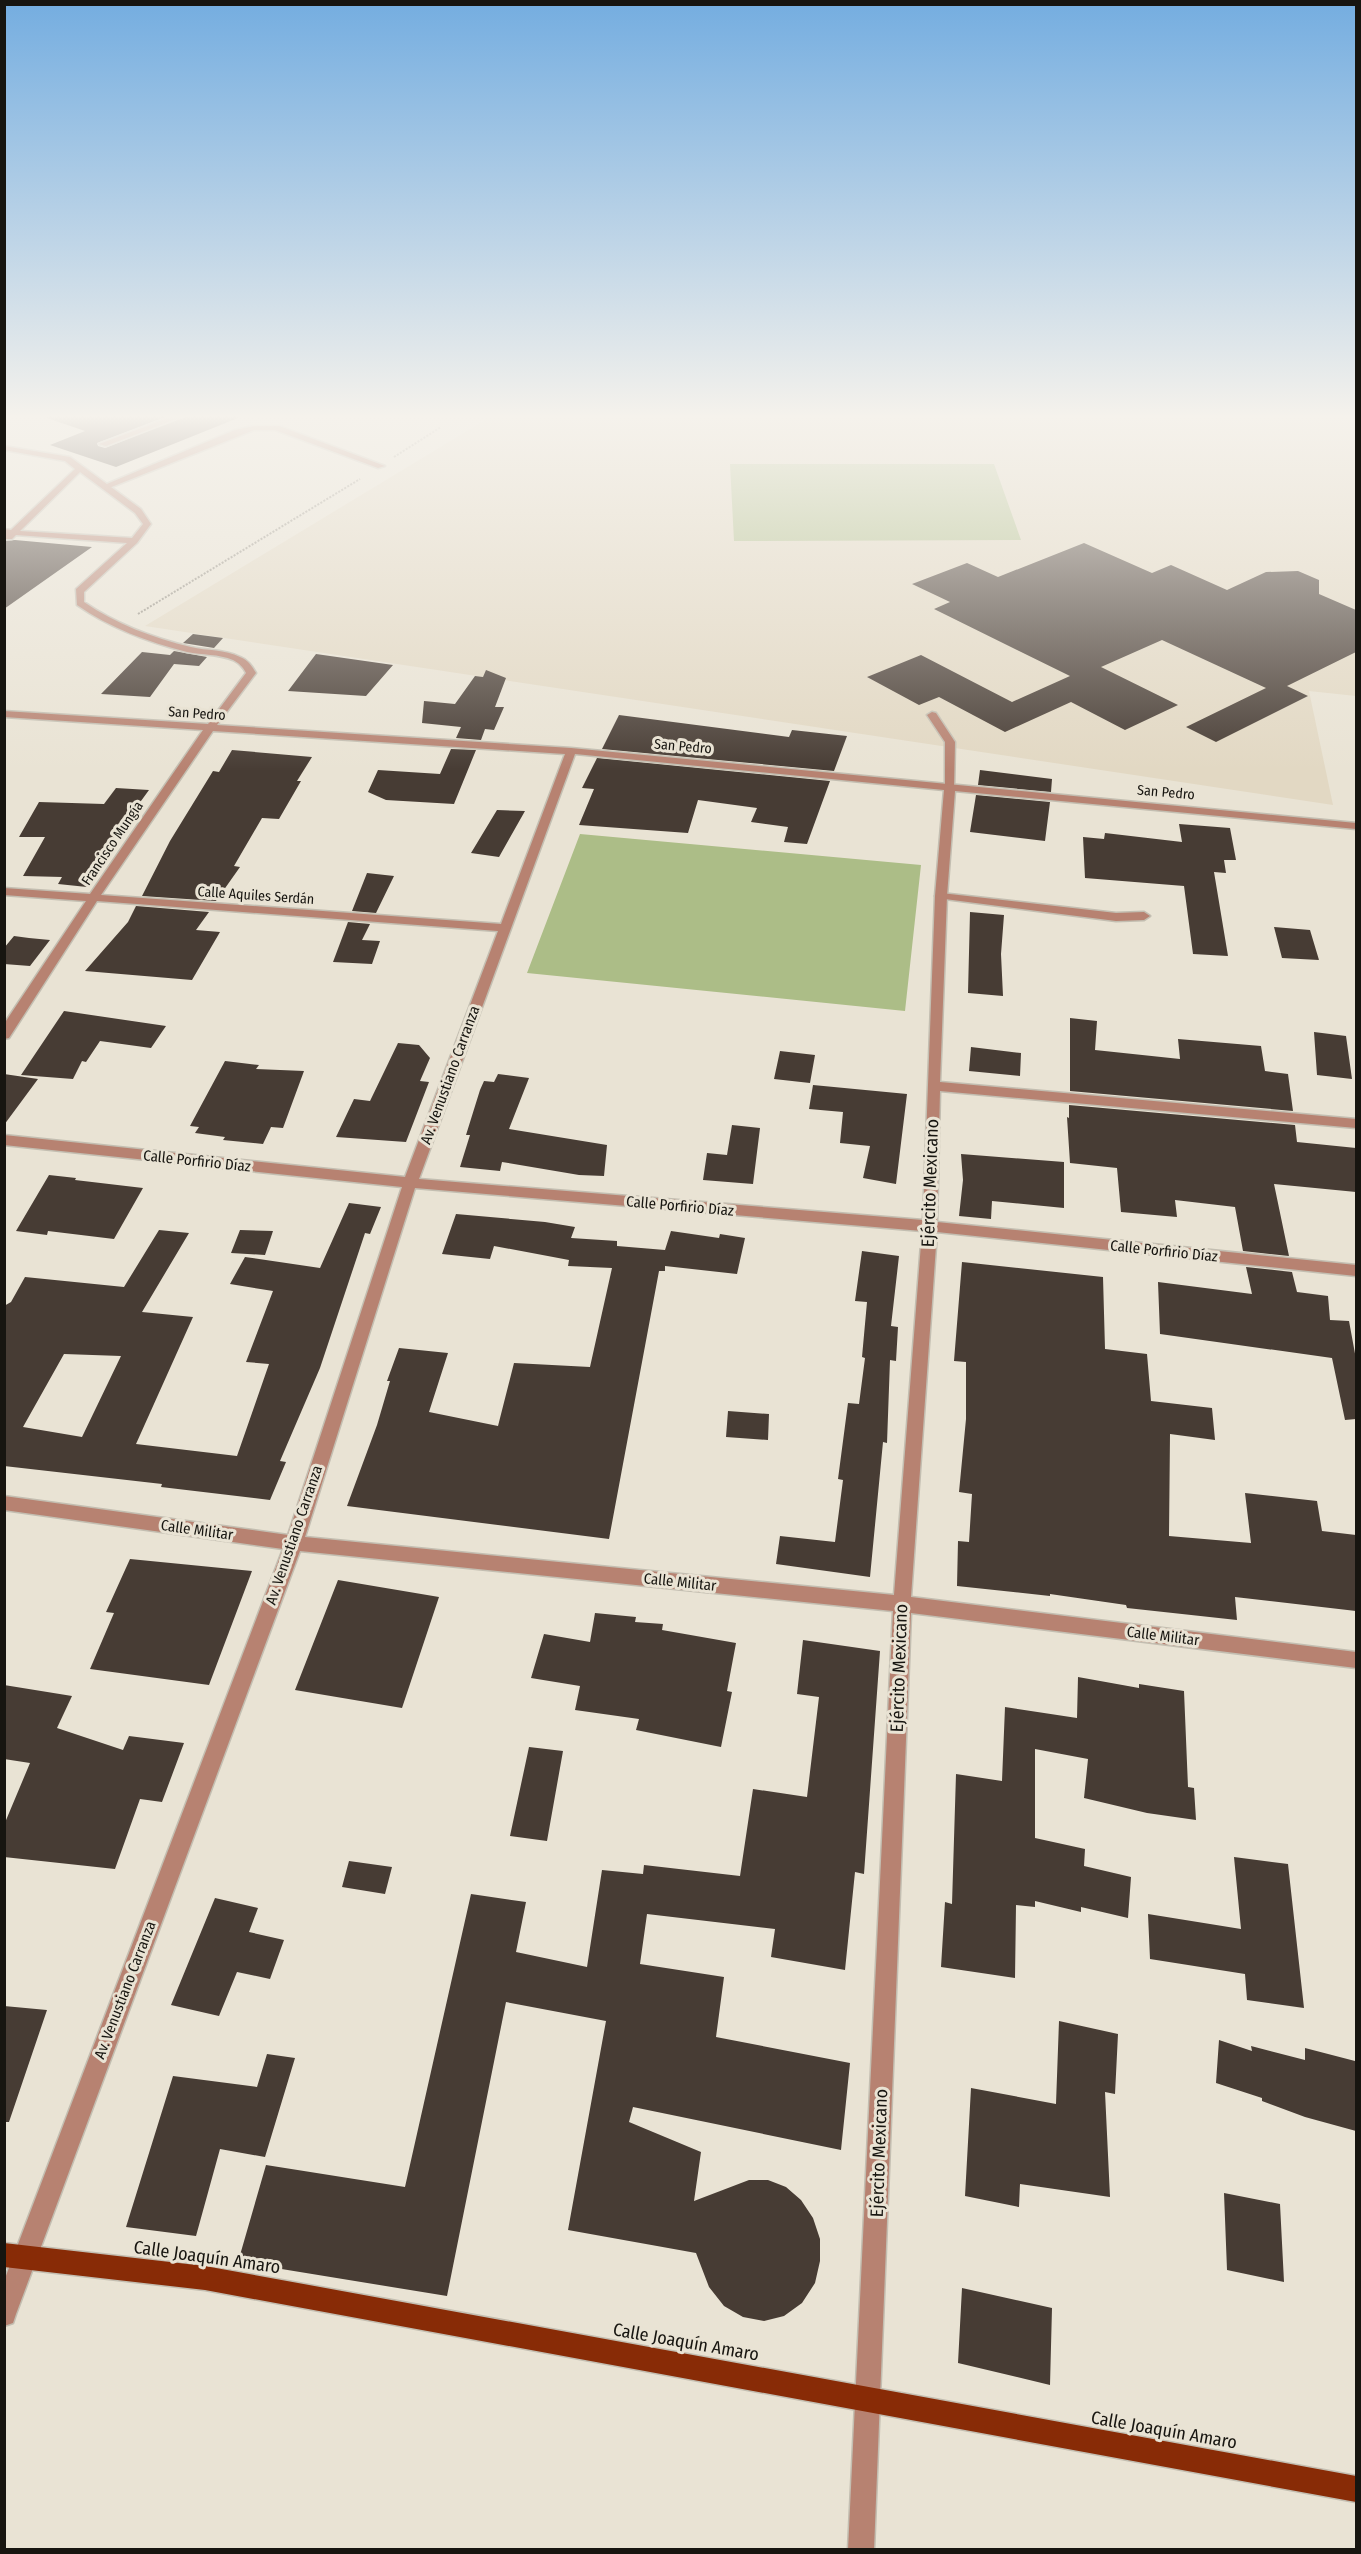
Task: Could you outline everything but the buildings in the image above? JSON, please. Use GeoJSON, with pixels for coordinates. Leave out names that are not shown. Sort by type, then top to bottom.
{"type":"FeatureCollection","features":[{"type":"Feature","properties":{"kind":"main road","name":"Calle Joaquín Amaro"},"geometry":{"type":"LineString","coordinates":[[15,2256],[205,2278],[1356,2489]]}},
{"type":"Feature","properties":{"kind":"street"},"geometry":{"type":"LineString","coordinates":[[25,533],[134,541]]}},
{"type":"Feature","properties":{"kind":"street"},"geometry":{"type":"LineString","coordinates":[[124,627],[106,620],[80,603],[80,591],[140,533]]}},
{"type":"Feature","properties":{"kind":"street","name":"Francisco Mungía"},"geometry":{"type":"LineString","coordinates":[[4,1035],[93,898],[208,729],[251,673],[244,662],[227,655],[189,650],[124,627]]}},
{"type":"Feature","properties":{"kind":"street","name":"San Pedro"},"geometry":{"type":"LineString","coordinates":[[4,714],[570,751],[1355,825]]}},
{"type":"Feature","properties":{"kind":"street","name":"Ejército Mexicano"},"geometry":{"type":"LineString","coordinates":[[861,2550],[902,1604],[930,1226],[941,896],[950,787],[950,741],[932,715]]}},
{"type":"Feature","properties":{"kind":"street","name":"Av. Venustiano Carranza"},"geometry":{"type":"LineString","coordinates":[[4,2314],[15,2256],[294,1543],[410,1183],[570,751]]}},
{"type":"Feature","properties":{"kind":"street"},"geometry":{"type":"LineString","coordinates":[[1355,825],[1356,837]]}},
{"type":"Feature","properties":{"kind":"street","name":"Calle Aquiles Serdán"},"geometry":{"type":"LineString","coordinates":[[4,891],[505,928]]}},
{"type":"Feature","properties":{"kind":"street"},"geometry":{"type":"LineString","coordinates":[[941,896],[1116,917],[1144,916]]}},
{"type":"Feature","properties":{"kind":"street"},"geometry":{"type":"LineString","coordinates":[[933,1086],[1356,1124]]}},
{"type":"Feature","properties":{"kind":"street","name":"Calle Porfirio Díaz"},"geometry":{"type":"LineString","coordinates":[[4,1140],[410,1183],[930,1226],[1356,1271]]}},
{"type":"Feature","properties":{"kind":"street","name":"Calle Militar"},"geometry":{"type":"LineString","coordinates":[[4,1503],[294,1543],[902,1604],[1356,1660]]}},
{"type":"Feature","properties":{"kind":"path"},"geometry":{"type":"LineString","coordinates":[[124,627],[140,612],[270,533]]}},
{"type":"Feature","properties":{"kind":"shaded area"},"geometry":{"type":"Polygon","coordinates":[[[298,533],[1356,533],[1356,696],[1309,691],[1333,805],[145,626],[298,533]]]}},
{"type":"Feature","properties":{"kind":"green space"},"geometry":{"type":"Polygon","coordinates":[[[734,533],[1019,533],[1021,540],[734,541],[734,533]]]}},
{"type":"Feature","properties":{"kind":"green space"},"geometry":{"type":"Polygon","coordinates":[[[580,834],[921,865],[905,1011],[527,973],[580,834]]]}}]}
